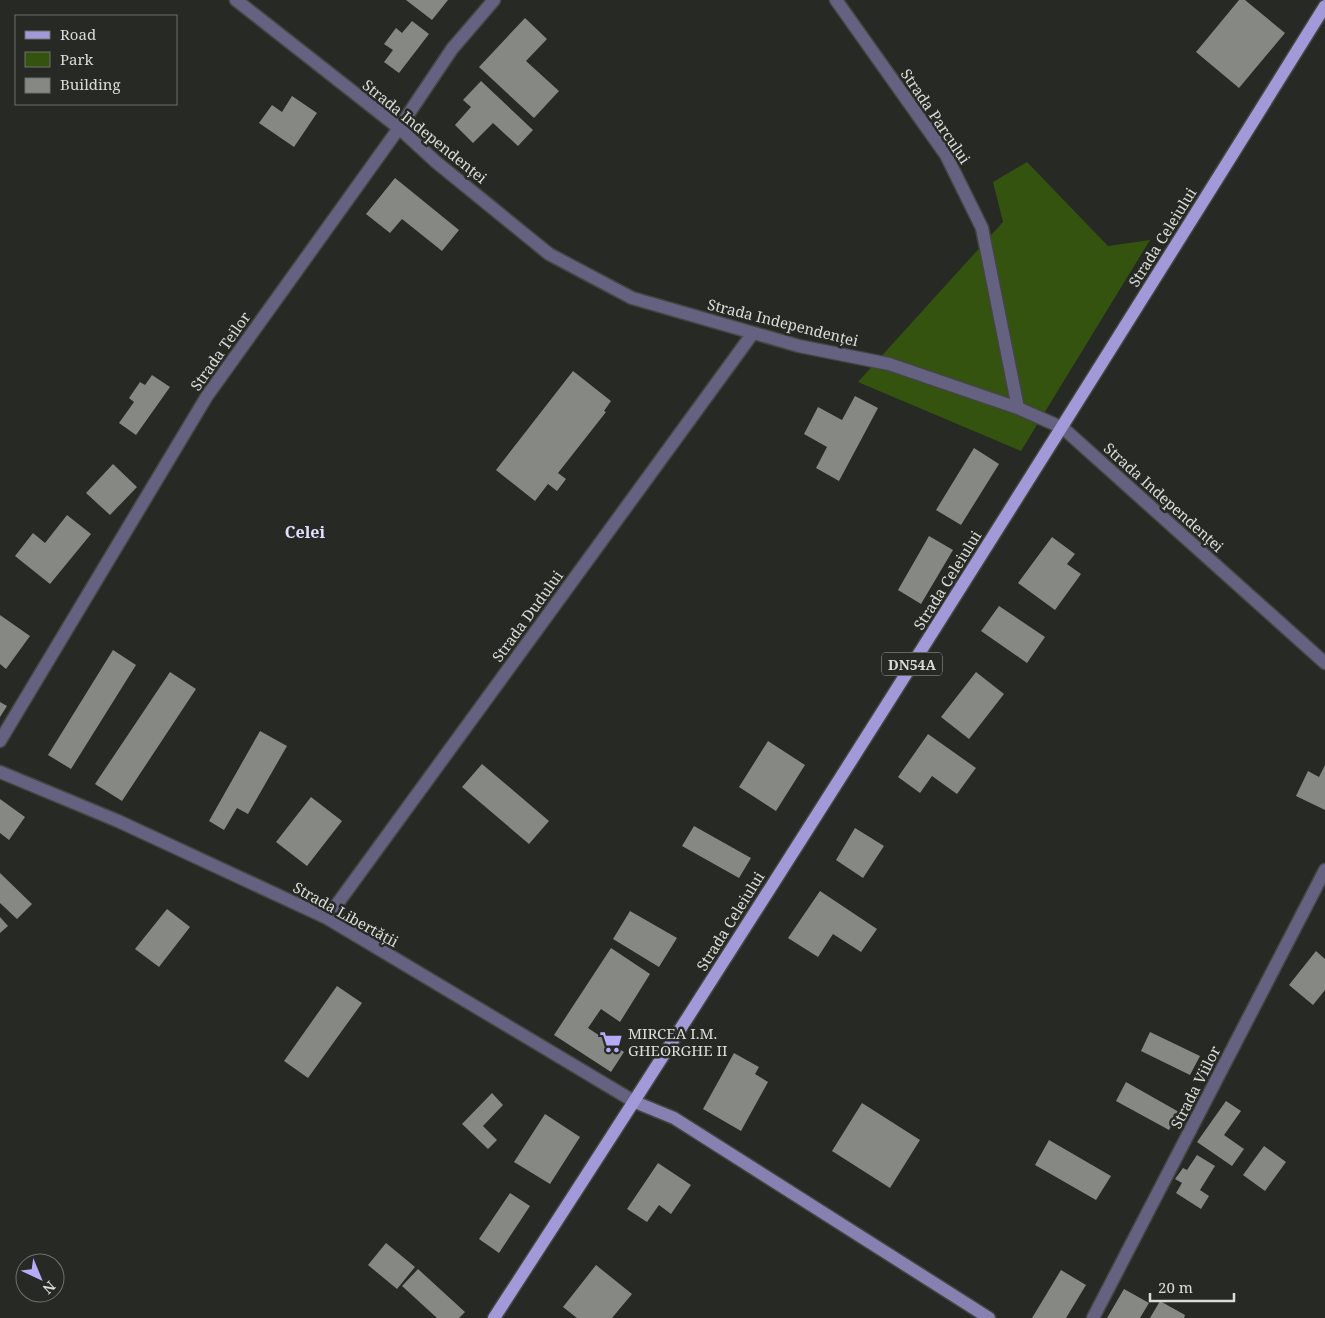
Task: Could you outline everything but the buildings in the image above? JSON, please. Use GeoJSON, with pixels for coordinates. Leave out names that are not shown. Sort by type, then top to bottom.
{"type":"FeatureCollection","features":[{"type":"Feature","properties":{"kind":"main road","name":"Strada Celeiului"},"geometry":{"type":"LineString","coordinates":[[494,1318],[635,1102],[1063,428],[1325,6]]}},
{"type":"Feature","properties":{"kind":"main road"},"geometry":{"type":"LineString","coordinates":[[635,1102],[674,1118],[989,1318]]}},
{"type":"Feature","properties":{"kind":"street","name":"Strada Independenței"},"geometry":{"type":"LineString","coordinates":[[236,0],[399,128],[436,162],[549,254],[632,298],[799,346],[889,364],[1018,408],[1063,428],[1325,663]]}},
{"type":"Feature","properties":{"kind":"street","name":"Strada Teilor"},"geometry":{"type":"LineString","coordinates":[[0,741],[207,396],[399,128],[452,49],[494,0]]}},
{"type":"Feature","properties":{"kind":"street","name":"Strada Parcului"},"geometry":{"type":"LineString","coordinates":[[836,0],[946,155],[982,228],[1018,408]]}},
{"type":"Feature","properties":{"kind":"street","name":"Strada Dudului"},"geometry":{"type":"LineString","coordinates":[[326,918],[754,333]]}},
{"type":"Feature","properties":{"kind":"street","name":"Strada Libertății"},"geometry":{"type":"LineString","coordinates":[[0,772],[118,820],[326,918],[635,1102]]}},
{"type":"Feature","properties":{"kind":"street","name":"Strada Viilor"},"geometry":{"type":"LineString","coordinates":[[1093,1318],[1325,870]]}},
{"type":"Feature","properties":{"kind":"green space"},"geometry":{"type":"Polygon","coordinates":[[[1027,162],[1108,246],[1150,240],[1021,451],[858,382],[1003,222],[993,182],[1027,162]]]}},
{"type":"Feature","properties":{"kind":"place","name":"MIRCEA I.M. GHEORGHE II"},"geometry":{"type":"Point","coordinates":[611,1042]}},
{"type":"Feature","properties":{"kind":"district","name":"Celei"},"geometry":{"type":"Point","coordinates":[305,532]}}]}
